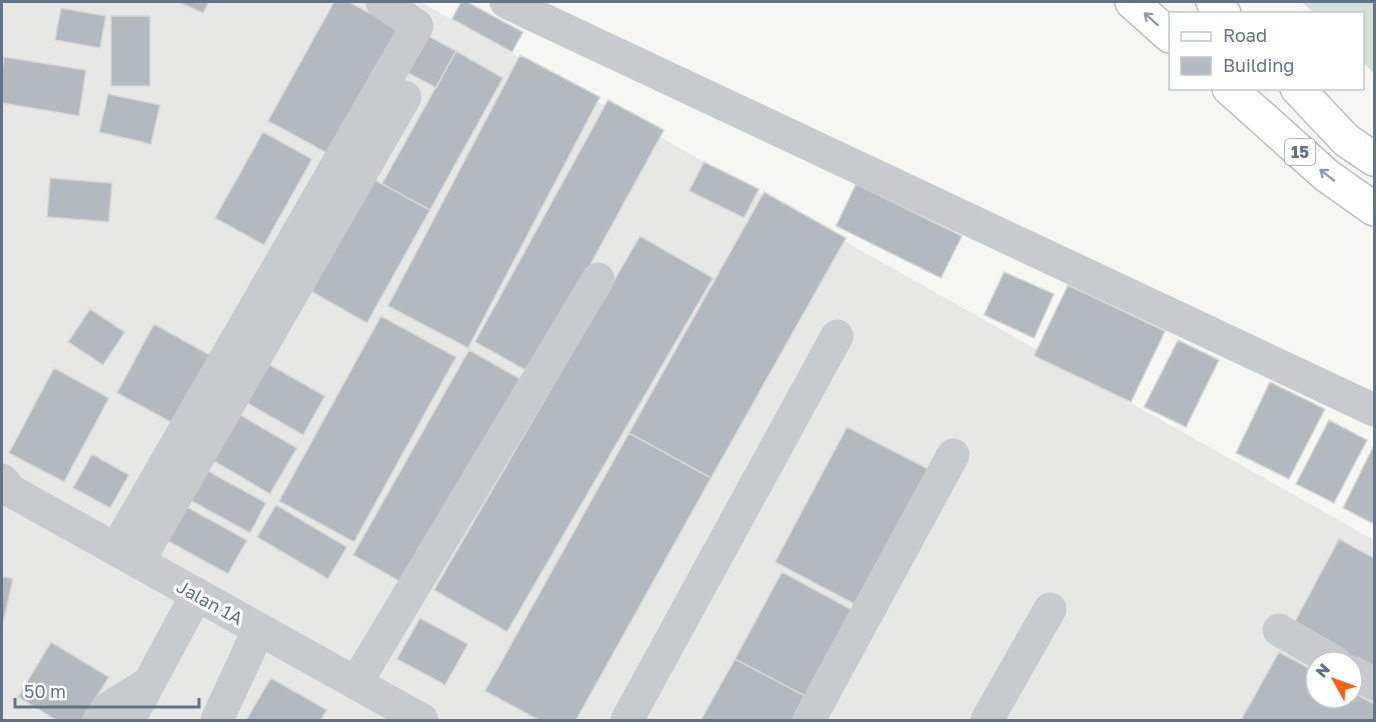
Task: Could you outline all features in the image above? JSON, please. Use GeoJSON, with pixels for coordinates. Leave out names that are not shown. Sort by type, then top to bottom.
{"type":"FeatureCollection","features":[{"type":"Feature","properties":{"kind":"main road"},"geometry":{"type":"LineString","coordinates":[[1132,2],[1169,35]]}},
{"type":"Feature","properties":{"kind":"main road","name":"15"},"geometry":{"type":"LineString","coordinates":[[1231,90],[1326,175],[1374,209]]}},
{"type":"Feature","properties":{"kind":"main road","name":"15"},"geometry":{"type":"LineString","coordinates":[[1299,90],[1346,140],[1374,159]]}},
{"type":"Feature","properties":{"kind":"street"},"geometry":{"type":"LineString","coordinates":[[127,556],[417,26],[382,2]]}},
{"type":"Feature","properties":{"kind":"street"},"geometry":{"type":"LineString","coordinates":[[506,2],[1374,410]]}},
{"type":"Feature","properties":{"kind":"street"},"geometry":{"type":"LineString","coordinates":[[127,556],[405,97]]}},
{"type":"Feature","properties":{"kind":"street"},"geometry":{"type":"LineString","coordinates":[[356,683],[598,279]]}},
{"type":"Feature","properties":{"kind":"street"},"geometry":{"type":"LineString","coordinates":[[627,720],[837,336]]}},
{"type":"Feature","properties":{"kind":"street"},"geometry":{"type":"LineString","coordinates":[[809,720],[953,455]]}},
{"type":"Feature","properties":{"kind":"street","name":"Jalan 1A"},"geometry":{"type":"LineString","coordinates":[[2,480],[11,491],[423,720]]}},
{"type":"Feature","properties":{"kind":"street"},"geometry":{"type":"LineString","coordinates":[[129,720],[197,594]]}},
{"type":"Feature","properties":{"kind":"street"},"geometry":{"type":"LineString","coordinates":[[987,720],[1050,609]]}},
{"type":"Feature","properties":{"kind":"street"},"geometry":{"type":"LineString","coordinates":[[216,720],[259,629]]}},
{"type":"Feature","properties":{"kind":"street"},"geometry":{"type":"LineString","coordinates":[[1279,630],[1314,650]]}},
{"type":"Feature","properties":{"kind":"street"},"geometry":{"type":"LineString","coordinates":[[99,720],[107,710],[149,683]]}},
{"type":"Feature","properties":{"kind":"shaded area"},"geometry":{"type":"Polygon","coordinates":[[[8,2],[421,2],[1374,540],[1374,720],[2,720],[2,5],[8,2]]]}},
{"type":"Feature","properties":{"kind":"shaded area"},"geometry":{"type":"Polygon","coordinates":[[[1302,2],[1374,2],[1374,74],[1364,63],[1364,12],[1313,12],[1302,2]]]}},
{"type":"Feature","properties":{"kind":"building"},"geometry":{"type":"Polygon","coordinates":[[[179,2],[209,2],[203,13],[179,2]]]}},
{"type":"Feature","properties":{"kind":"building"},"geometry":{"type":"Polygon","coordinates":[[[334,2],[349,2],[408,33],[340,160],[268,121],[334,2]]]}},
{"type":"Feature","properties":{"kind":"building"},"geometry":{"type":"Polygon","coordinates":[[[461,2],[467,2],[523,32],[512,52],[452,19],[461,2]]]}},
{"type":"Feature","properties":{"kind":"building"},"geometry":{"type":"Polygon","coordinates":[[[61,8],[106,16],[100,48],[55,40],[61,8]]]}},
{"type":"Feature","properties":{"kind":"building"},"geometry":{"type":"Polygon","coordinates":[[[111,16],[150,16],[150,86],[111,86],[111,16]]]}},
{"type":"Feature","properties":{"kind":"building"},"geometry":{"type":"Polygon","coordinates":[[[423,33],[456,51],[436,88],[403,70],[423,33]]]}},
{"type":"Feature","properties":{"kind":"building"},"geometry":{"type":"Polygon","coordinates":[[[456,51],[503,78],[430,210],[382,184],[456,51]]]}},
{"type":"Feature","properties":{"kind":"building"},"geometry":{"type":"Polygon","coordinates":[[[520,55],[600,97],[468,348],[388,306],[520,55]]]}},
{"type":"Feature","properties":{"kind":"building"},"geometry":{"type":"Polygon","coordinates":[[[4,57],[86,70],[79,116],[2,103],[4,57]]]}},
{"type":"Feature","properties":{"kind":"building"},"geometry":{"type":"Polygon","coordinates":[[[108,94],[160,105],[151,144],[99,132],[108,94]]]}},
{"type":"Feature","properties":{"kind":"building"},"geometry":{"type":"Polygon","coordinates":[[[608,100],[664,130],[531,373],[475,342],[608,100]]]}},
{"type":"Feature","properties":{"kind":"building"},"geometry":{"type":"Polygon","coordinates":[[[263,132],[312,159],[264,245],[215,218],[263,132]]]}},
{"type":"Feature","properties":{"kind":"building"},"geometry":{"type":"Polygon","coordinates":[[[704,162],[759,189],[744,218],[689,191],[704,162]]]}},
{"type":"Feature","properties":{"kind":"building"},"geometry":{"type":"Polygon","coordinates":[[[351,167],[430,210],[367,323],[289,279],[351,167]]]}},
{"type":"Feature","properties":{"kind":"building"},"geometry":{"type":"Polygon","coordinates":[[[50,178],[112,183],[109,222],[47,217],[50,178]]]}},
{"type":"Feature","properties":{"kind":"building"},"geometry":{"type":"Polygon","coordinates":[[[856,184],[962,236],[941,278],[836,226],[856,184]]]}},
{"type":"Feature","properties":{"kind":"building"},"geometry":{"type":"Polygon","coordinates":[[[764,192],[846,238],[711,478],[629,433],[764,192]]]}},
{"type":"Feature","properties":{"kind":"building"},"geometry":{"type":"Polygon","coordinates":[[[640,236],[713,278],[507,632],[434,590],[640,236]]]}},
{"type":"Feature","properties":{"kind":"building"},"geometry":{"type":"Polygon","coordinates":[[[1004,272],[1054,294],[1034,338],[984,315],[1004,272]]]}},
{"type":"Feature","properties":{"kind":"building"},"geometry":{"type":"Polygon","coordinates":[[[1068,285],[1165,331],[1131,402],[1034,356],[1068,285]]]}},
{"type":"Feature","properties":{"kind":"building"},"geometry":{"type":"Polygon","coordinates":[[[90,309],[125,332],[103,365],[68,342],[90,309]]]}},
{"type":"Feature","properties":{"kind":"building"},"geometry":{"type":"Polygon","coordinates":[[[381,316],[456,357],[354,542],[279,501],[381,316]]]}},
{"type":"Feature","properties":{"kind":"building"},"geometry":{"type":"Polygon","coordinates":[[[154,324],[217,359],[180,427],[117,393],[154,324]]]}},
{"type":"Feature","properties":{"kind":"building"},"geometry":{"type":"Polygon","coordinates":[[[1178,340],[1219,360],[1186,427],[1144,407],[1178,340]]]}},
{"type":"Feature","properties":{"kind":"building"},"geometry":{"type":"Polygon","coordinates":[[[469,350],[522,380],[406,585],[353,555],[469,350]]]}},
{"type":"Feature","properties":{"kind":"building"},"geometry":{"type":"Polygon","coordinates":[[[263,361],[325,396],[303,435],[242,400],[263,361]]]}},
{"type":"Feature","properties":{"kind":"building"},"geometry":{"type":"Polygon","coordinates":[[[54,368],[109,398],[64,482],[9,453],[54,368]]]}},
{"type":"Feature","properties":{"kind":"building"},"geometry":{"type":"Polygon","coordinates":[[[1270,382],[1325,409],[1289,479],[1236,453],[1270,382]]]}},
{"type":"Feature","properties":{"kind":"building"},"geometry":{"type":"Polygon","coordinates":[[[235,412],[297,448],[270,494],[209,458],[235,412]]]}},
{"type":"Feature","properties":{"kind":"building"},"geometry":{"type":"Polygon","coordinates":[[[1329,420],[1367,440],[1334,503],[1296,484],[1329,420]]]}},
{"type":"Feature","properties":{"kind":"building"},"geometry":{"type":"Polygon","coordinates":[[[847,427],[934,472],[862,608],[775,562],[847,427]]]}},
{"type":"Feature","properties":{"kind":"building"},"geometry":{"type":"Polygon","coordinates":[[[629,433],[711,478],[576,720],[539,720],[485,691],[629,433]]]}},
{"type":"Feature","properties":{"kind":"building"},"geometry":{"type":"Polygon","coordinates":[[[1374,445],[1374,524],[1343,508],[1374,445]]]}},
{"type":"Feature","properties":{"kind":"building"},"geometry":{"type":"Polygon","coordinates":[[[92,454],[129,475],[110,508],[73,488],[92,454]]]}},
{"type":"Feature","properties":{"kind":"building"},"geometry":{"type":"Polygon","coordinates":[[[206,470],[266,503],[250,533],[190,500],[206,470]]]}},
{"type":"Feature","properties":{"kind":"building"},"geometry":{"type":"Polygon","coordinates":[[[276,505],[347,547],[328,579],[257,537],[276,505]]]}},
{"type":"Feature","properties":{"kind":"building"},"geometry":{"type":"Polygon","coordinates":[[[185,506],[247,540],[228,574],[166,540],[185,506]]]}},
{"type":"Feature","properties":{"kind":"building"},"geometry":{"type":"Polygon","coordinates":[[[1339,539],[1374,558],[1374,674],[1364,669],[1364,650],[1330,650],[1291,629],[1339,539]]]}},
{"type":"Feature","properties":{"kind":"building"},"geometry":{"type":"Polygon","coordinates":[[[782,572],[854,611],[807,697],[735,659],[782,572]]]}},
{"type":"Feature","properties":{"kind":"building"},"geometry":{"type":"Polygon","coordinates":[[[2,576],[13,579],[2,627],[2,576]]]}},
{"type":"Feature","properties":{"kind":"building"},"geometry":{"type":"Polygon","coordinates":[[[420,618],[468,644],[445,685],[397,659],[420,618]]]}},
{"type":"Feature","properties":{"kind":"building"},"geometry":{"type":"Polygon","coordinates":[[[51,642],[109,677],[82,720],[56,720],[18,697],[51,642]]]}},
{"type":"Feature","properties":{"kind":"building"},"geometry":{"type":"Polygon","coordinates":[[[1279,652],[1304,666],[1304,710],[1364,710],[1364,699],[1374,704],[1374,720],[1241,720],[1279,652]]]}},
{"type":"Feature","properties":{"kind":"building"},"geometry":{"type":"Polygon","coordinates":[[[735,659],[807,697],[794,720],[701,720],[735,659]]]}},
{"type":"Feature","properties":{"kind":"building"},"geometry":{"type":"Polygon","coordinates":[[[271,678],[327,710],[321,720],[246,720],[271,678]]]}}]}
